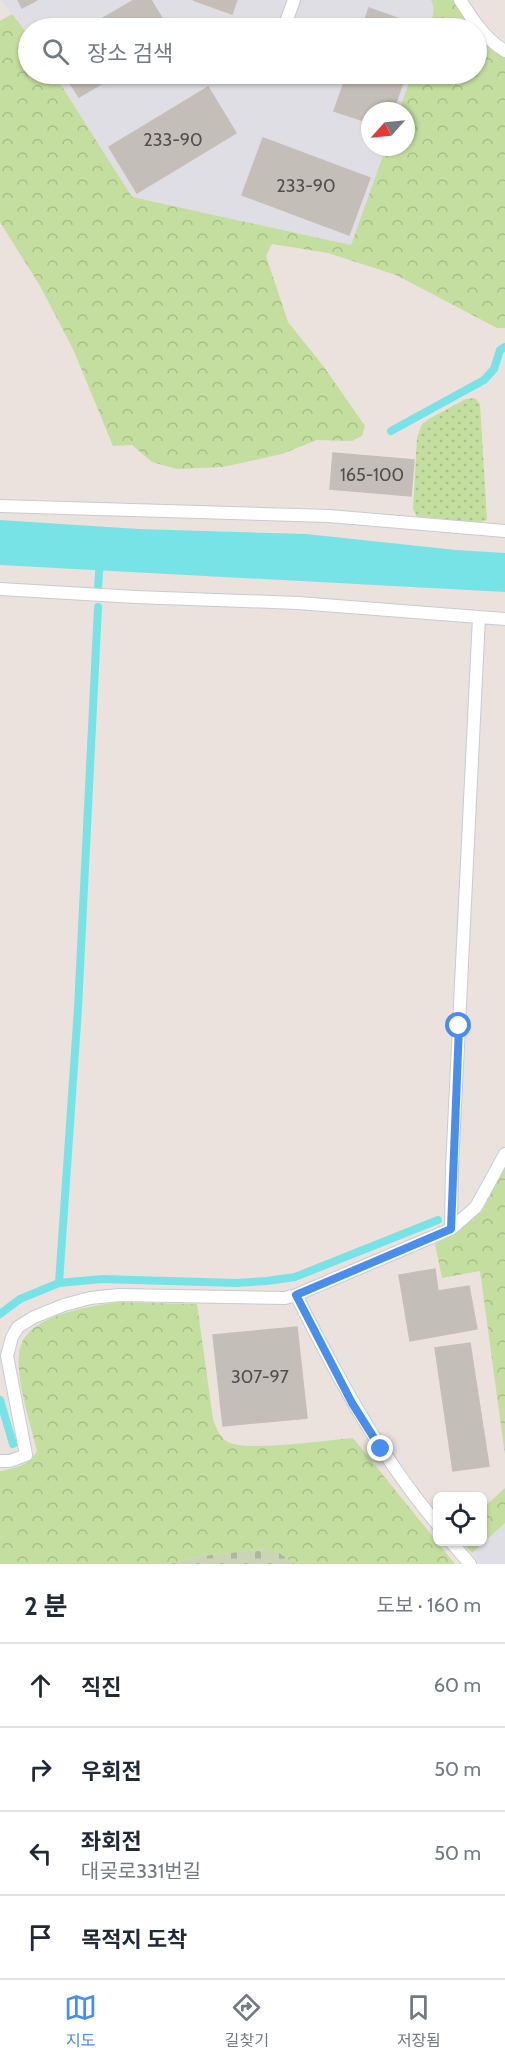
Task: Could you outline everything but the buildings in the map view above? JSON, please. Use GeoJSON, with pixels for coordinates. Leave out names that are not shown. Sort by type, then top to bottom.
{"type":"FeatureCollection","features":[{"type":"Feature","properties":{"kind":"lane"},"geometry":{"type":"LineString","coordinates":[[287,18],[294,0]]}},
{"type":"Feature","properties":{"kind":"lane"},"geometry":{"type":"LineString","coordinates":[[460,0],[471,18]]}},
{"type":"Feature","properties":{"kind":"lane"},"geometry":{"type":"LineString","coordinates":[[487,38],[505,51]]}},
{"type":"Feature","properties":{"kind":"lane"},"geometry":{"type":"LineString","coordinates":[[0,506],[328,516],[505,531]]}},
{"type":"Feature","properties":{"kind":"lane"},"geometry":{"type":"LineString","coordinates":[[0,589],[298,603],[505,619]]}},
{"type":"Feature","properties":{"kind":"lane"},"geometry":{"type":"LineString","coordinates":[[451,1229],[479,617]]}},
{"type":"Feature","properties":{"kind":"lane"},"geometry":{"type":"LineString","coordinates":[[0,1461],[10,1461],[26,1455],[7,1356],[12,1337],[18,1327],[34,1317],[90,1298],[119,1295],[285,1298],[296,1295],[451,1229],[476,1207],[505,1154]]}},
{"type":"Feature","properties":{"kind":"lane"},"geometry":{"type":"LineString","coordinates":[[296,1295],[352,1403],[381,1449],[433,1518]]}},
{"type":"Feature","properties":{"kind":"lane"},"geometry":{"type":"LineString","coordinates":[[454,1546],[470,1564]]}},
{"type":"Feature","properties":{"kind":"shaded area"},"geometry":{"type":"Polygon","coordinates":[[[1,0],[431,0],[434,3],[432,18],[18,18],[18,22],[1,0]]]}},
{"type":"Feature","properties":{"kind":"shaded area"},"geometry":{"type":"Polygon","coordinates":[[[60,84],[408,84],[402,102],[361,102],[361,156],[383,156],[351,245],[132,197],[60,84]]]}},
{"type":"Feature","properties":{"kind":"shaded area"},"geometry":{"type":"Polygon","coordinates":[[[505,1523],[505,1564],[480,1564],[472,1553],[480,1546],[487,1546],[487,1539],[505,1523]]]}},
{"type":"Feature","properties":{"kind":"green space"},"geometry":{"type":"Polygon","coordinates":[[[431,0],[453,0],[464,18],[432,18],[431,0]]]}},
{"type":"Feature","properties":{"kind":"green space"},"geometry":{"type":"Polygon","coordinates":[[[12,14],[18,22],[18,84],[60,84],[132,197],[351,245],[383,156],[415,156],[415,102],[402,102],[408,84],[487,84],[487,45],[505,58],[505,328],[497,328],[396,275],[328,253],[272,244],[266,256],[288,322],[324,367],[365,426],[362,436],[352,441],[317,440],[282,454],[223,467],[177,469],[152,462],[132,445],[113,446],[73,349],[40,286],[0,222],[0,21],[12,14]]]}},
{"type":"Feature","properties":{"kind":"green space"},"geometry":{"type":"Polygon","coordinates":[[[475,398],[480,404],[487,520],[480,522],[417,517],[413,509],[417,438],[421,426],[427,420],[466,399],[475,398]]]}},
{"type":"Feature","properties":{"kind":"green space"},"geometry":{"type":"Polygon","coordinates":[[[505,1166],[505,1455],[480,1271],[442,1278],[435,1244],[454,1234],[482,1211],[505,1166]]]}},
{"type":"Feature","properties":{"kind":"green space"},"geometry":{"type":"Polygon","coordinates":[[[120,1302],[197,1304],[213,1419],[222,1437],[238,1445],[252,1446],[288,1445],[353,1438],[433,1537],[433,1546],[440,1546],[455,1564],[295,1564],[264,1549],[203,1556],[168,1564],[0,1564],[0,1471],[22,1465],[30,1460],[37,1451],[21,1382],[19,1355],[21,1345],[27,1334],[50,1319],[94,1306],[120,1302]]]}},
{"type":"Feature","properties":{"kind":"green space"},"geometry":{"type":"Polygon","coordinates":[[[505,1488],[505,1523],[487,1539],[487,1504],[505,1488]]]}},
{"type":"Feature","properties":{"kind":"green space"},"geometry":{"type":"Polygon","coordinates":[[[466,1546],[480,1546],[472,1553],[466,1546]]]}},
{"type":"Feature","properties":{"kind":"green space"},"geometry":{"type":"Polygon","coordinates":[[[264,1549],[279,1553],[295,1564],[168,1564],[203,1556],[264,1549]]]}},
{"type":"Feature","properties":{"kind":"water"},"geometry":{"type":"Polygon","coordinates":[[[0,520],[139,529],[306,534],[505,553],[505,592],[0,565],[0,520]]]}},
{"type":"Feature","properties":{"kind":"waterway"},"geometry":{"type":"LineString","coordinates":[[391,431],[484,380],[494,369],[500,350],[505,347]]}},
{"type":"Feature","properties":{"kind":"waterway"},"geometry":{"type":"LineString","coordinates":[[98,587],[100,561]]}},
{"type":"Feature","properties":{"kind":"waterway"},"geometry":{"type":"LineString","coordinates":[[0,1314],[20,1299],[59,1283],[78,1008],[98,607]]}},
{"type":"Feature","properties":{"kind":"waterway"},"geometry":{"type":"LineString","coordinates":[[59,1283],[102,1279],[236,1283],[295,1277],[438,1220]]}},
{"type":"Feature","properties":{"kind":"waterway"},"geometry":{"type":"LineString","coordinates":[[0,1400],[13,1444]]}},
{"type":"Feature","properties":{"kind":"route"},"geometry":{"type":"LineString","coordinates":[[381,1449],[352,1403],[296,1295],[451,1229],[459,1026]]}}]}
